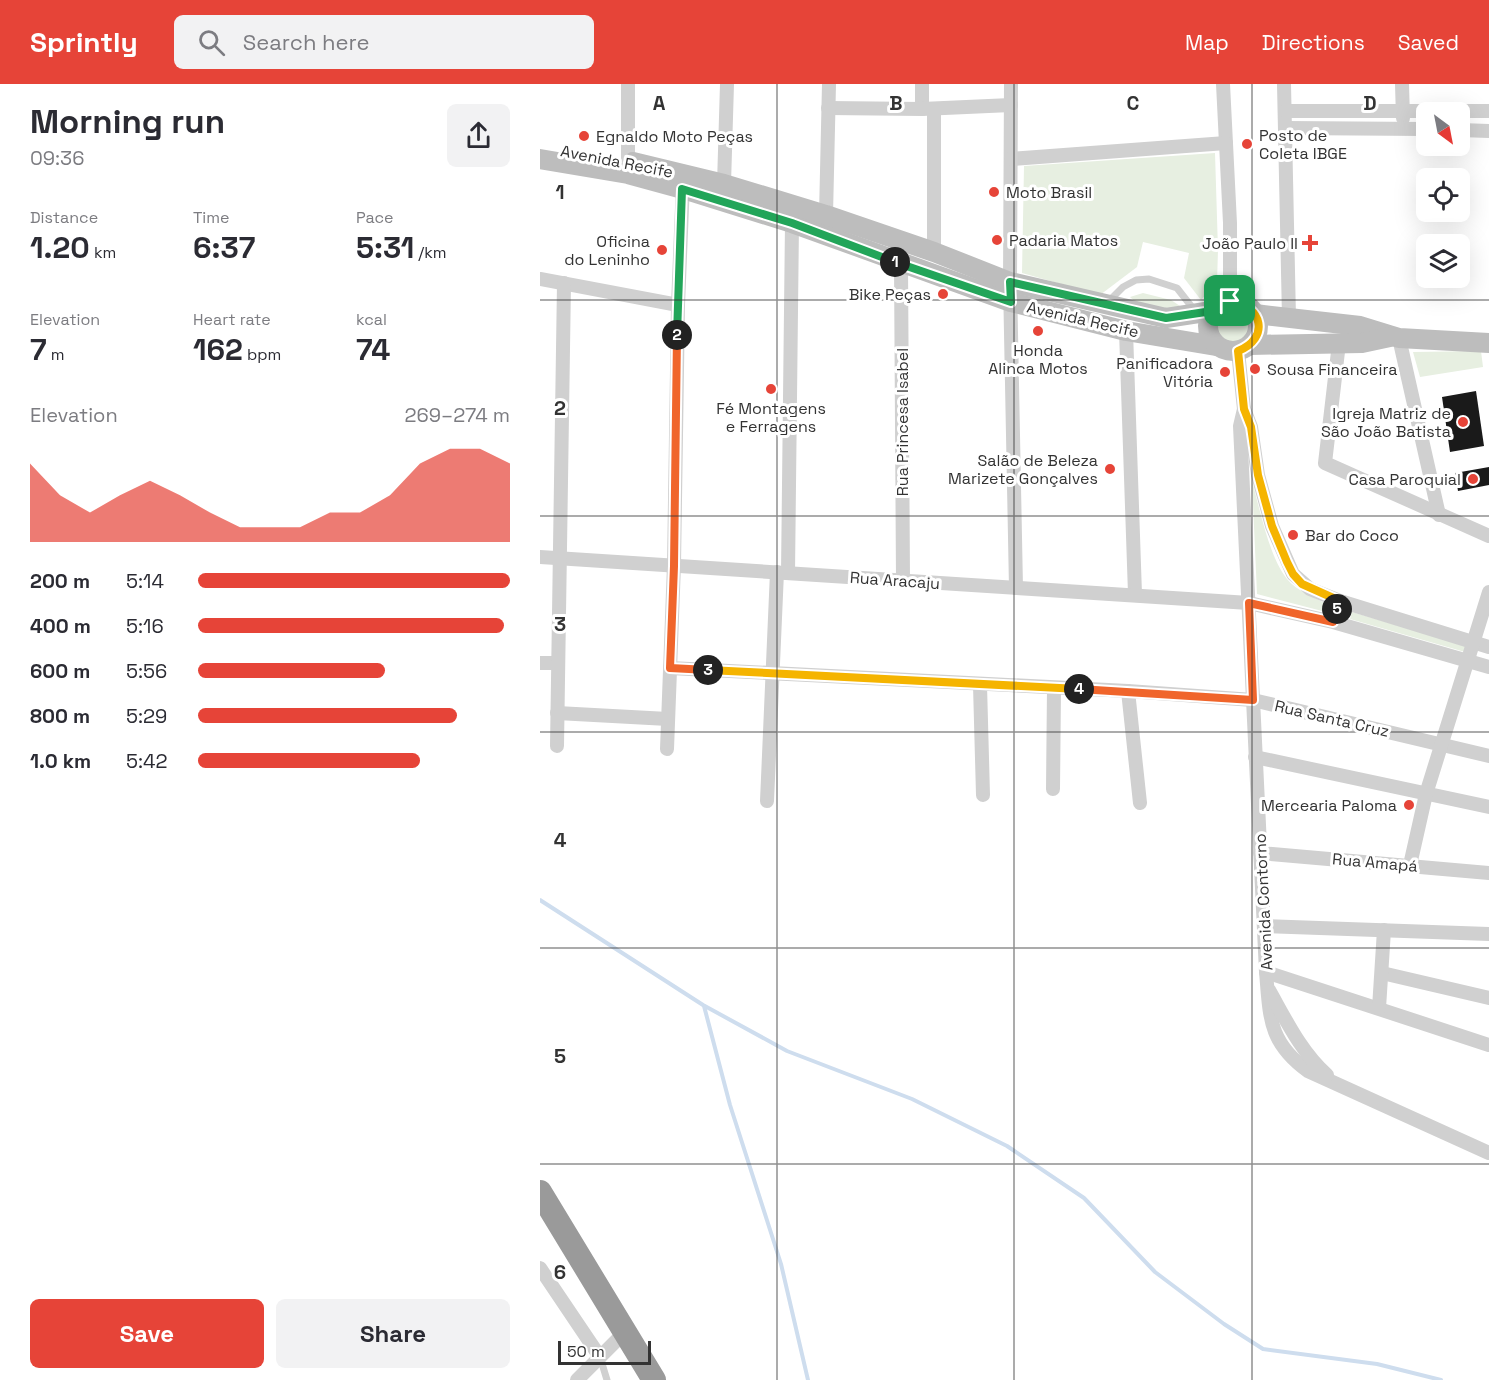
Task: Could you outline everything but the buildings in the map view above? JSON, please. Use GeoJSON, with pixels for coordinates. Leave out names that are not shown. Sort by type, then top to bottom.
{"type":"FeatureCollection","features":[{"type":"Feature","properties":{"kind":"highway"},"geometry":{"type":"LineString","coordinates":[[540,1192],[625,1332],[646,1372]]}},
{"type":"Feature","properties":{"kind":"street"},"geometry":{"type":"LineString","coordinates":[[628,84],[628,167]]}},
{"type":"Feature","properties":{"kind":"street"},"geometry":{"type":"LineString","coordinates":[[724,184],[727,84]]}},
{"type":"Feature","properties":{"kind":"street"},"geometry":{"type":"LineString","coordinates":[[826,215],[829,84]]}},
{"type":"Feature","properties":{"kind":"street"},"geometry":{"type":"LineString","coordinates":[[922,84],[928,109],[934,252]]}},
{"type":"Feature","properties":{"kind":"street"},"geometry":{"type":"LineString","coordinates":[[1011,84],[1010,282],[1016,588]]}},
{"type":"Feature","properties":{"kind":"street"},"geometry":{"type":"LineString","coordinates":[[1223,84],[1230,223],[1230,301]]}},
{"type":"Feature","properties":{"kind":"street"},"geometry":{"type":"LineString","coordinates":[[1284,84],[1289,318]]}},
{"type":"Feature","properties":{"kind":"street"},"geometry":{"type":"LineString","coordinates":[[1402,84],[1403,129]]}},
{"type":"Feature","properties":{"kind":"street"},"geometry":{"type":"LineString","coordinates":[[828,108],[928,109],[1011,105]]}},
{"type":"Feature","properties":{"kind":"street"},"geometry":{"type":"LineString","coordinates":[[1285,111],[1489,111]]}},
{"type":"Feature","properties":{"kind":"street"},"geometry":{"type":"LineString","coordinates":[[1286,128],[1416,129]]}},
{"type":"Feature","properties":{"kind":"street"},"geometry":{"type":"LineString","coordinates":[[1470,130],[1489,131]]}},
{"type":"Feature","properties":{"kind":"street"},"geometry":{"type":"LineString","coordinates":[[1011,159],[1226,143]]}},
{"type":"Feature","properties":{"kind":"street","name":"Avenida Recife"},"geometry":{"type":"LineString","coordinates":[[540,146],[683,182],[901,264],[1011,302],[1126,331],[1216,346]]}},
{"type":"Feature","properties":{"kind":"street","name":"Avenida Recife"},"geometry":{"type":"LineString","coordinates":[[540,159],[628,167]]}},
{"type":"Feature","properties":{"kind":"street"},"geometry":{"type":"LineString","coordinates":[[667,748],[674,566],[678,305],[683,182]]}},
{"type":"Feature","properties":{"kind":"street","name":"Avenida Recife"},"geometry":{"type":"LineString","coordinates":[[683,182],[724,184],[826,215],[934,252],[1010,282],[1166,318],[1204,312]]}},
{"type":"Feature","properties":{"kind":"street"},"geometry":{"type":"LineString","coordinates":[[766,801],[773,673],[783,572],[792,223]]}},
{"type":"Feature","properties":{"kind":"street","name":"Rua Princesa Isabel"},"geometry":{"type":"LineString","coordinates":[[901,264],[903,580]]}},
{"type":"Feature","properties":{"kind":"street"},"geometry":{"type":"LineString","coordinates":[[540,279],[678,305]]}},
{"type":"Feature","properties":{"kind":"street"},"geometry":{"type":"LineString","coordinates":[[557,746],[564,283]]}},
{"type":"Feature","properties":{"kind":"street"},"geometry":{"type":"LineString","coordinates":[[1244,348],[1256,338],[1258,329],[1255,314],[1250,307],[1230,301],[1204,312],[1210,339],[1224,351],[1244,348],[1362,343],[1396,337]]}},
{"type":"Feature","properties":{"kind":"street"},"geometry":{"type":"LineString","coordinates":[[1255,314],[1360,326],[1396,337],[1489,345]]}},
{"type":"Feature","properties":{"kind":"street"},"geometry":{"type":"LineString","coordinates":[[1126,331],[1135,594]]}},
{"type":"Feature","properties":{"kind":"street"},"geometry":{"type":"LineString","coordinates":[[1396,337],[1439,515]]}},
{"type":"Feature","properties":{"kind":"street"},"geometry":{"type":"LineString","coordinates":[[1339,344],[1325,463],[1489,536]]}},
{"type":"Feature","properties":{"kind":"street"},"geometry":{"type":"LineString","coordinates":[[1244,348],[1244,409],[1251,427],[1258,475],[1265,502],[1293,574],[1302,584],[1340,601],[1489,647]]}},
{"type":"Feature","properties":{"kind":"street","name":"Avenida Contorno"},"geometry":{"type":"LineString","coordinates":[[1244,409],[1240,426],[1255,757],[1268,1011],[1273,1028],[1283,1049],[1308,1071],[1489,1153]]}},
{"type":"Feature","properties":{"kind":"street","name":"Rua Aracaju"},"geometry":{"type":"LineString","coordinates":[[540,557],[1249,603],[1333,622],[1489,667]]}},
{"type":"Feature","properties":{"kind":"street"},"geometry":{"type":"LineString","coordinates":[[1410,865],[1426,794],[1489,592]]}},
{"type":"Feature","properties":{"kind":"street"},"geometry":{"type":"LineString","coordinates":[[1333,622],[1340,601]]}},
{"type":"Feature","properties":{"kind":"street"},"geometry":{"type":"LineString","coordinates":[[540,663],[558,663]]}},
{"type":"Feature","properties":{"kind":"street","name":"Rua Santa Cruz"},"geometry":{"type":"LineString","coordinates":[[670,668],[1128,691],[1253,700],[1489,756]]}},
{"type":"Feature","properties":{"kind":"street"},"geometry":{"type":"LineString","coordinates":[[980,685],[983,795]]}},
{"type":"Feature","properties":{"kind":"street"},"geometry":{"type":"LineString","coordinates":[[1053,789],[1054,688]]}},
{"type":"Feature","properties":{"kind":"street"},"geometry":{"type":"LineString","coordinates":[[1128,691],[1140,803]]}},
{"type":"Feature","properties":{"kind":"street"},"geometry":{"type":"LineString","coordinates":[[557,713],[668,719]]}},
{"type":"Feature","properties":{"kind":"street"},"geometry":{"type":"LineString","coordinates":[[1255,757],[1489,807]]}},
{"type":"Feature","properties":{"kind":"street","name":"Rua Amapá"},"geometry":{"type":"LineString","coordinates":[[1260,853],[1489,873]]}},
{"type":"Feature","properties":{"kind":"street"},"geometry":{"type":"LineString","coordinates":[[1264,926],[1489,934]]}},
{"type":"Feature","properties":{"kind":"street"},"geometry":{"type":"LineString","coordinates":[[1379,1008],[1384,930]]}},
{"type":"Feature","properties":{"kind":"street"},"geometry":{"type":"LineString","coordinates":[[1382,973],[1489,998]]}},
{"type":"Feature","properties":{"kind":"street"},"geometry":{"type":"LineString","coordinates":[[1266,979],[1379,1008],[1489,1046]]}},
{"type":"Feature","properties":{"kind":"street"},"geometry":{"type":"LineString","coordinates":[[540,1268],[600,1357]]}},
{"type":"Feature","properties":{"kind":"street"},"geometry":{"type":"LineString","coordinates":[[577,1380],[625,1332]]}},
{"type":"Feature","properties":{"kind":"lane"},"geometry":{"type":"LineString","coordinates":[[1105,305],[1123,287],[1136,280],[1149,279],[1177,288],[1204,312]]}},
{"type":"Feature","properties":{"kind":"lane"},"geometry":{"type":"LineString","coordinates":[[600,1357],[607,1380]]}},
{"type":"Feature","properties":{"kind":"shaded area"},"geometry":{"type":"Polygon","coordinates":[[[1215,153],[1217,282],[1201,300],[1184,278],[1189,253],[1143,242],[1137,267],[1100,295],[1022,273],[1024,166],[1215,153]]]}},
{"type":"Feature","properties":{"kind":"shaded area"},"geometry":{"type":"Polygon","coordinates":[[[1143,293],[1171,300],[1183,308],[1155,309],[1141,305],[1130,297],[1143,293]]]}},
{"type":"Feature","properties":{"kind":"shaded area"},"geometry":{"type":"Polygon","coordinates":[[[1232,309],[1244,314],[1249,326],[1244,338],[1232,343],[1220,338],[1215,326],[1220,314],[1232,309]]]}},
{"type":"Feature","properties":{"kind":"shaded area"},"geometry":{"type":"Polygon","coordinates":[[[1481,351],[1483,367],[1420,377],[1413,352],[1481,351]]]}},
{"type":"Feature","properties":{"kind":"shaded area"},"geometry":{"type":"Polygon","coordinates":[[[1252,481],[1266,532],[1281,570],[1296,587],[1327,604],[1326,612],[1257,594],[1252,481]]]}},
{"type":"Feature","properties":{"kind":"shaded area"},"geometry":{"type":"Polygon","coordinates":[[[1352,612],[1467,646],[1465,652],[1350,619],[1352,612]]]}},
{"type":"Feature","properties":{"kind":"waterway"},"geometry":{"type":"LineString","coordinates":[[540,900],[703,1005],[787,1051],[912,1099],[1007,1146],[1084,1198],[1155,1272],[1224,1324],[1263,1349],[1377,1364],[1441,1380]]}},
{"type":"Feature","properties":{"kind":"waterway"},"geometry":{"type":"LineString","coordinates":[[704,1006],[730,1105],[781,1264],[808,1380]]}},
{"type":"Feature","properties":{"kind":"place","name":"Egnaldo Moto Peças"},"geometry":{"type":"Point","coordinates":[584,136]}},
{"type":"Feature","properties":{"kind":"place","name":"Posto de Coleta IBGE"},"geometry":{"type":"Point","coordinates":[1247,144]}},
{"type":"Feature","properties":{"kind":"place","name":"Moto Brasil"},"geometry":{"type":"Point","coordinates":[994,192]}},
{"type":"Feature","properties":{"kind":"place","name":"Padaria Matos"},"geometry":{"type":"Point","coordinates":[997,240]}},
{"type":"Feature","properties":{"kind":"place","name":"João Paulo II"},"geometry":{"type":"Point","coordinates":[1310,243]}},
{"type":"Feature","properties":{"kind":"place","name":"Oficina do Leninho"},"geometry":{"type":"Point","coordinates":[662,250]}},
{"type":"Feature","properties":{"kind":"place","name":"Bike Peças"},"geometry":{"type":"Point","coordinates":[943,294]}},
{"type":"Feature","properties":{"kind":"place","name":"Honda Alinca Motos"},"geometry":{"type":"Point","coordinates":[1038,331]}},
{"type":"Feature","properties":{"kind":"place","name":"Sousa Financeira"},"geometry":{"type":"Point","coordinates":[1255,369]}},
{"type":"Feature","properties":{"kind":"place","name":"Panificadora Vitória"},"geometry":{"type":"Point","coordinates":[1225,372]}},
{"type":"Feature","properties":{"kind":"place","name":"Fé Montagens e Ferragens"},"geometry":{"type":"Point","coordinates":[771,389]}},
{"type":"Feature","properties":{"kind":"place","name":"Igreja Matriz de São João Batista"},"geometry":{"type":"Point","coordinates":[1463,422]}},
{"type":"Feature","properties":{"kind":"place","name":"Salão de Beleza Marizete Gonçalves"},"geometry":{"type":"Point","coordinates":[1110,469]}},
{"type":"Feature","properties":{"kind":"place","name":"Casa Paroquial"},"geometry":{"type":"Point","coordinates":[1473,479]}},
{"type":"Feature","properties":{"kind":"place","name":"Bar do Coco"},"geometry":{"type":"Point","coordinates":[1293,535]}},
{"type":"Feature","properties":{"kind":"place","name":"Mercearia Paloma"},"geometry":{"type":"Point","coordinates":[1409,805]}},
{"type":"Feature","properties":{"kind":"route"},"geometry":{"type":"LineString","coordinates":[[682,189],[792,223],[1011,302],[1010,282],[1166,318],[1212,311],[1222,303],[1230,301],[1250,307],[1258,320],[1256,338],[1245,349],[1238,351],[1244,409],[1251,427],[1258,475],[1272,526],[1293,574],[1302,584],[1340,601],[1333,622],[1249,603],[1253,700],[1128,691],[670,668],[682,189]]}}]}
